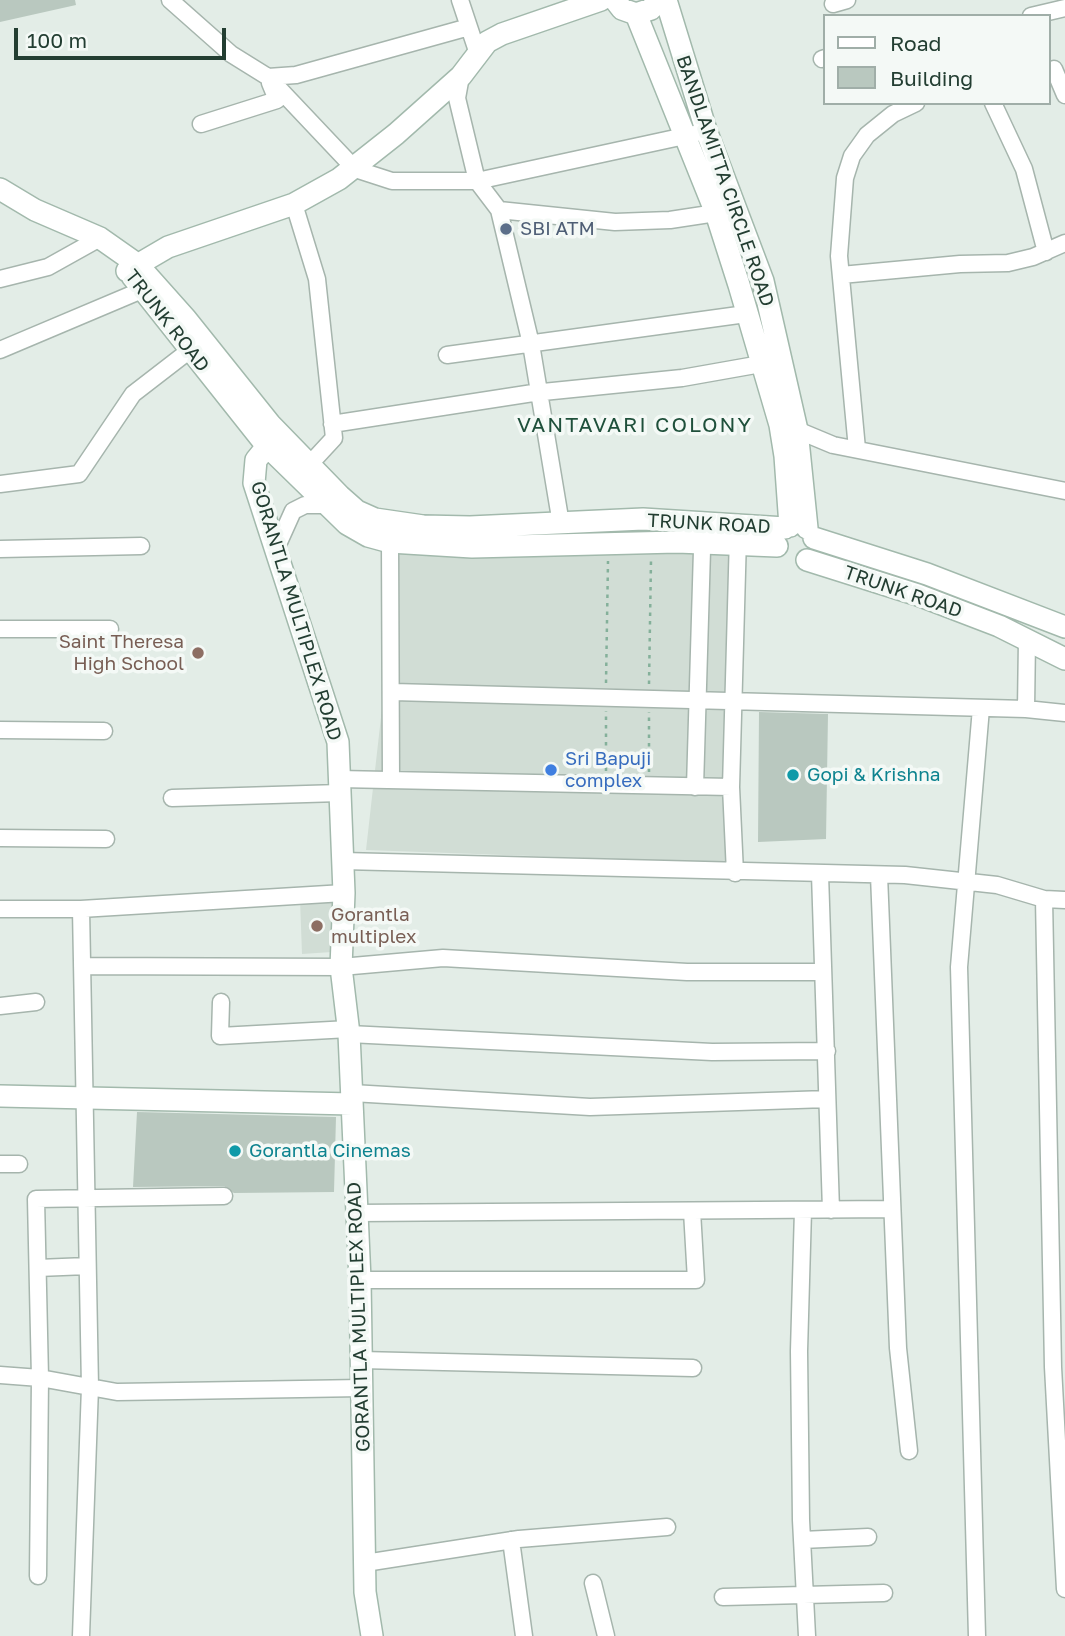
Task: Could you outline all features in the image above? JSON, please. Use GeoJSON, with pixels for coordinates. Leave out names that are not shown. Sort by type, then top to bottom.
{"type":"FeatureCollection","features":[{"type":"Feature","properties":{"kind":"street"},"geometry":{"type":"LineString","coordinates":[[170,0],[232,54],[268,77],[355,169],[392,181],[477,181],[696,133]]}},
{"type":"Feature","properties":{"kind":"street"},"geometry":{"type":"LineString","coordinates":[[460,0],[478,54]]}},
{"type":"Feature","properties":{"kind":"street"},"geometry":{"type":"LineString","coordinates":[[132,267],[168,247],[294,204],[355,169],[461,76],[487,42],[502,34],[601,0]]}},
{"type":"Feature","properties":{"kind":"street"},"geometry":{"type":"LineString","coordinates":[[615,0],[622,9],[636,14],[651,9],[658,0]]}},
{"type":"Feature","properties":{"kind":"street","name":"BANDLAMITTA CIRCLE ROAD"},"geometry":{"type":"LineString","coordinates":[[666,0],[696,133],[763,281],[789,431],[795,533]]}},
{"type":"Feature","properties":{"kind":"street"},"geometry":{"type":"LineString","coordinates":[[1040,14],[1065,8]]}},
{"type":"Feature","properties":{"kind":"street"},"geometry":{"type":"LineString","coordinates":[[636,14],[696,133],[716,213],[761,364],[789,431],[834,445],[1065,491]]}},
{"type":"Feature","properties":{"kind":"street"},"geometry":{"type":"LineString","coordinates":[[268,77],[296,75],[469,27]]}},
{"type":"Feature","properties":{"kind":"street"},"geometry":{"type":"LineString","coordinates":[[1056,69],[1065,95]]}},
{"type":"Feature","properties":{"kind":"street"},"geometry":{"type":"LineString","coordinates":[[461,76],[457,98],[477,181],[499,210],[531,344],[561,524]]}},
{"type":"Feature","properties":{"kind":"street"},"geometry":{"type":"LineString","coordinates":[[201,124],[277,100],[268,77]]}},
{"type":"Feature","properties":{"kind":"street"},"geometry":{"type":"LineString","coordinates":[[857,449],[839,256],[845,178],[852,156],[867,135],[893,114],[912,105]]}},
{"type":"Feature","properties":{"kind":"street"},"geometry":{"type":"LineString","coordinates":[[994,105],[1024,169],[1046,252]]}},
{"type":"Feature","properties":{"kind":"street"},"geometry":{"type":"LineString","coordinates":[[2,194],[107,245]]}},
{"type":"Feature","properties":{"kind":"street"},"geometry":{"type":"LineString","coordinates":[[294,204],[317,279],[334,438],[309,465]]}},
{"type":"Feature","properties":{"kind":"street"},"geometry":{"type":"LineString","coordinates":[[499,210],[615,222],[670,220],[716,213]]}},
{"type":"Feature","properties":{"kind":"street"},"geometry":{"type":"LineString","coordinates":[[841,275],[960,264],[1008,263],[1046,252],[1065,243]]}},
{"type":"Feature","properties":{"kind":"street"},"geometry":{"type":"LineString","coordinates":[[0,279],[48,267],[107,245]]}},
{"type":"Feature","properties":{"kind":"street","name":"TRUNK ROAD"},"geometry":{"type":"LineString","coordinates":[[107,245],[186,319],[272,440],[309,465],[357,511],[393,523],[470,527],[643,519],[738,535]]}},
{"type":"Feature","properties":{"kind":"street","name":"TRUNK ROAD"},"geometry":{"type":"LineString","coordinates":[[132,267],[142,290],[190,350],[272,440],[326,505],[347,524],[368,536],[390,542],[495,547],[677,542],[738,535],[795,533]]}},
{"type":"Feature","properties":{"kind":"street"},"geometry":{"type":"LineString","coordinates":[[0,350],[142,290]]}},
{"type":"Feature","properties":{"kind":"street"},"geometry":{"type":"LineString","coordinates":[[447,355],[746,314]]}},
{"type":"Feature","properties":{"kind":"street"},"geometry":{"type":"LineString","coordinates":[[0,484],[79,474],[133,394],[190,350]]}},
{"type":"Feature","properties":{"kind":"street"},"geometry":{"type":"LineString","coordinates":[[332,424],[540,392],[682,378],[761,364]]}},
{"type":"Feature","properties":{"kind":"street","name":"GORANTLA MULTIPLEX ROAD"},"geometry":{"type":"LineString","coordinates":[[272,440],[256,460],[253,476],[338,742],[344,893],[341,967],[349,1031],[360,1280],[365,1563],[372,1636]]}},
{"type":"Feature","properties":{"kind":"street"},"geometry":{"type":"LineString","coordinates":[[275,551],[293,511],[305,505],[326,505]]}},
{"type":"Feature","properties":{"kind":"street"},"geometry":{"type":"LineString","coordinates":[[795,533],[813,554],[807,560]]}},
{"type":"Feature","properties":{"kind":"street"},"geometry":{"type":"LineString","coordinates":[[795,533],[927,575],[1065,626]]}},
{"type":"Feature","properties":{"kind":"street","name":"TRUNK ROAD"},"geometry":{"type":"LineString","coordinates":[[795,533],[780,555],[788,562],[807,560],[918,596],[999,626],[1065,659]]}},
{"type":"Feature","properties":{"kind":"street"},"geometry":{"type":"LineString","coordinates":[[735,873],[731,787],[738,535]]}},
{"type":"Feature","properties":{"kind":"street"},"geometry":{"type":"LineString","coordinates":[[390,542],[393,692],[391,780]]}},
{"type":"Feature","properties":{"kind":"street"},"geometry":{"type":"LineString","coordinates":[[0,549],[141,546]]}},
{"type":"Feature","properties":{"kind":"street"},"geometry":{"type":"LineString","coordinates":[[695,787],[702,550]]}},
{"type":"Feature","properties":{"kind":"street"},"geometry":{"type":"LineString","coordinates":[[0,629],[110,629]]}},
{"type":"Feature","properties":{"kind":"street"},"geometry":{"type":"LineString","coordinates":[[1026,709],[1027,639]]}},
{"type":"Feature","properties":{"kind":"street"},"geometry":{"type":"LineString","coordinates":[[393,692],[1026,709],[1065,713]]}},
{"type":"Feature","properties":{"kind":"street"},"geometry":{"type":"LineString","coordinates":[[977,1636],[960,1088],[959,967],[981,708]]}},
{"type":"Feature","properties":{"kind":"street"},"geometry":{"type":"LineString","coordinates":[[0,730],[104,731]]}},
{"type":"Feature","properties":{"kind":"street"},"geometry":{"type":"LineString","coordinates":[[172,798],[391,780],[731,787]]}},
{"type":"Feature","properties":{"kind":"street"},"geometry":{"type":"LineString","coordinates":[[0,838],[106,839]]}},
{"type":"Feature","properties":{"kind":"street"},"geometry":{"type":"LineString","coordinates":[[343,861],[879,875],[997,885],[1044,899],[1065,900]]}},
{"type":"Feature","properties":{"kind":"street"},"geometry":{"type":"LineString","coordinates":[[820,874],[831,1210]]}},
{"type":"Feature","properties":{"kind":"street"},"geometry":{"type":"LineString","coordinates":[[879,875],[898,1348],[909,1451]]}},
{"type":"Feature","properties":{"kind":"street"},"geometry":{"type":"LineString","coordinates":[[0,909],[81,909],[344,893]]}},
{"type":"Feature","properties":{"kind":"street"},"geometry":{"type":"LineString","coordinates":[[1044,899],[1053,1367],[1065,1589]]}},
{"type":"Feature","properties":{"kind":"street"},"geometry":{"type":"LineString","coordinates":[[81,909],[90,1387],[81,1636]]}},
{"type":"Feature","properties":{"kind":"street"},"geometry":{"type":"LineString","coordinates":[[82,966],[341,967],[443,958],[687,972],[823,972]]}},
{"type":"Feature","properties":{"kind":"street"},"geometry":{"type":"LineString","coordinates":[[0,1006],[36,1002]]}},
{"type":"Feature","properties":{"kind":"street"},"geometry":{"type":"LineString","coordinates":[[221,1002],[220,1036],[349,1031],[712,1052],[827,1051]]}},
{"type":"Feature","properties":{"kind":"street"},"geometry":{"type":"LineString","coordinates":[[0,1096],[83,1099],[352,1098],[590,1107],[827,1098]]}},
{"type":"Feature","properties":{"kind":"street"},"geometry":{"type":"LineString","coordinates":[[0,1164],[19,1164]]}},
{"type":"Feature","properties":{"kind":"street"},"geometry":{"type":"LineString","coordinates":[[38,1576],[40,1378],[36,1199],[223,1196]]}},
{"type":"Feature","properties":{"kind":"street"},"geometry":{"type":"LineString","coordinates":[[357,1213],[892,1209]]}},
{"type":"Feature","properties":{"kind":"street"},"geometry":{"type":"LineString","coordinates":[[803,1210],[799,1351],[802,1540],[807,1594],[807,1636]]}},
{"type":"Feature","properties":{"kind":"street"},"geometry":{"type":"LineString","coordinates":[[360,1280],[696,1280],[692,1211]]}},
{"type":"Feature","properties":{"kind":"street"},"geometry":{"type":"LineString","coordinates":[[37,1268],[87,1266]]}},
{"type":"Feature","properties":{"kind":"street"},"geometry":{"type":"LineString","coordinates":[[361,1360],[693,1368]]}},
{"type":"Feature","properties":{"kind":"street"},"geometry":{"type":"LineString","coordinates":[[0,1375],[40,1378],[117,1392],[362,1388]]}},
{"type":"Feature","properties":{"kind":"street"},"geometry":{"type":"LineString","coordinates":[[365,1563],[511,1540],[667,1527]]}},
{"type":"Feature","properties":{"kind":"street"},"geometry":{"type":"LineString","coordinates":[[802,1540],[868,1537]]}},
{"type":"Feature","properties":{"kind":"street"},"geometry":{"type":"LineString","coordinates":[[511,1540],[524,1636]]}},
{"type":"Feature","properties":{"kind":"street"},"geometry":{"type":"LineString","coordinates":[[593,1583],[606,1636]]}},
{"type":"Feature","properties":{"kind":"street"},"geometry":{"type":"LineString","coordinates":[[723,1597],[884,1593]]}},
{"type":"Feature","properties":{"kind":"path"},"geometry":{"type":"LineString","coordinates":[[606,688],[608,549]]}},
{"type":"Feature","properties":{"kind":"path"},"geometry":{"type":"LineString","coordinates":[[648,786],[651,550]]}},
{"type":"Feature","properties":{"kind":"path"},"geometry":{"type":"LineString","coordinates":[[605,785],[606,702]]}},
{"type":"Feature","properties":{"kind":"shaded area","name":"Sri Bapuji complex"},"geometry":{"type":"Polygon","coordinates":[[[400,549],[731,550],[727,863],[366,850],[400,549]]]}},
{"type":"Feature","properties":{"kind":"shaded area","name":"Gorantla multiplex"},"geometry":{"type":"Polygon","coordinates":[[[300,899],[332,900],[332,952],[302,954],[300,899]]]}},
{"type":"Feature","properties":{"kind":"building"},"geometry":{"type":"Polygon","coordinates":[[[0,0],[75,0],[76,5],[0,22],[0,0]]]}},
{"type":"Feature","properties":{"kind":"building","name":"Gopi & Krishna"},"geometry":{"type":"Polygon","coordinates":[[[759,712],[828,714],[826,839],[758,842],[759,712]]]}},
{"type":"Feature","properties":{"kind":"building","name":"Gorantla Cinemas"},"geometry":{"type":"Polygon","coordinates":[[[137,1112],[336,1117],[334,1192],[234,1193],[224,1186],[133,1187],[137,1112]]]}},
{"type":"Feature","properties":{"kind":"place","name":"SBI ATM"},"geometry":{"type":"Point","coordinates":[506,229]}},
{"type":"Feature","properties":{"kind":"place","name":"Saint Theresa High School"},"geometry":{"type":"Point","coordinates":[198,653]}},
{"type":"Feature","properties":{"kind":"place","name":"Sri Bapuji complex"},"geometry":{"type":"Point","coordinates":[551,770]}},
{"type":"Feature","properties":{"kind":"place","name":"Gopi & Krishna"},"geometry":{"type":"Point","coordinates":[793,775]}},
{"type":"Feature","properties":{"kind":"place","name":"Gorantla multiplex"},"geometry":{"type":"Point","coordinates":[317,926]}},
{"type":"Feature","properties":{"kind":"place","name":"Gorantla Cinemas"},"geometry":{"type":"Point","coordinates":[235,1151]}},
{"type":"Feature","properties":{"kind":"district","name":"VANTAVARI COLONY"},"geometry":{"type":"Point","coordinates":[635,425]}}]}
